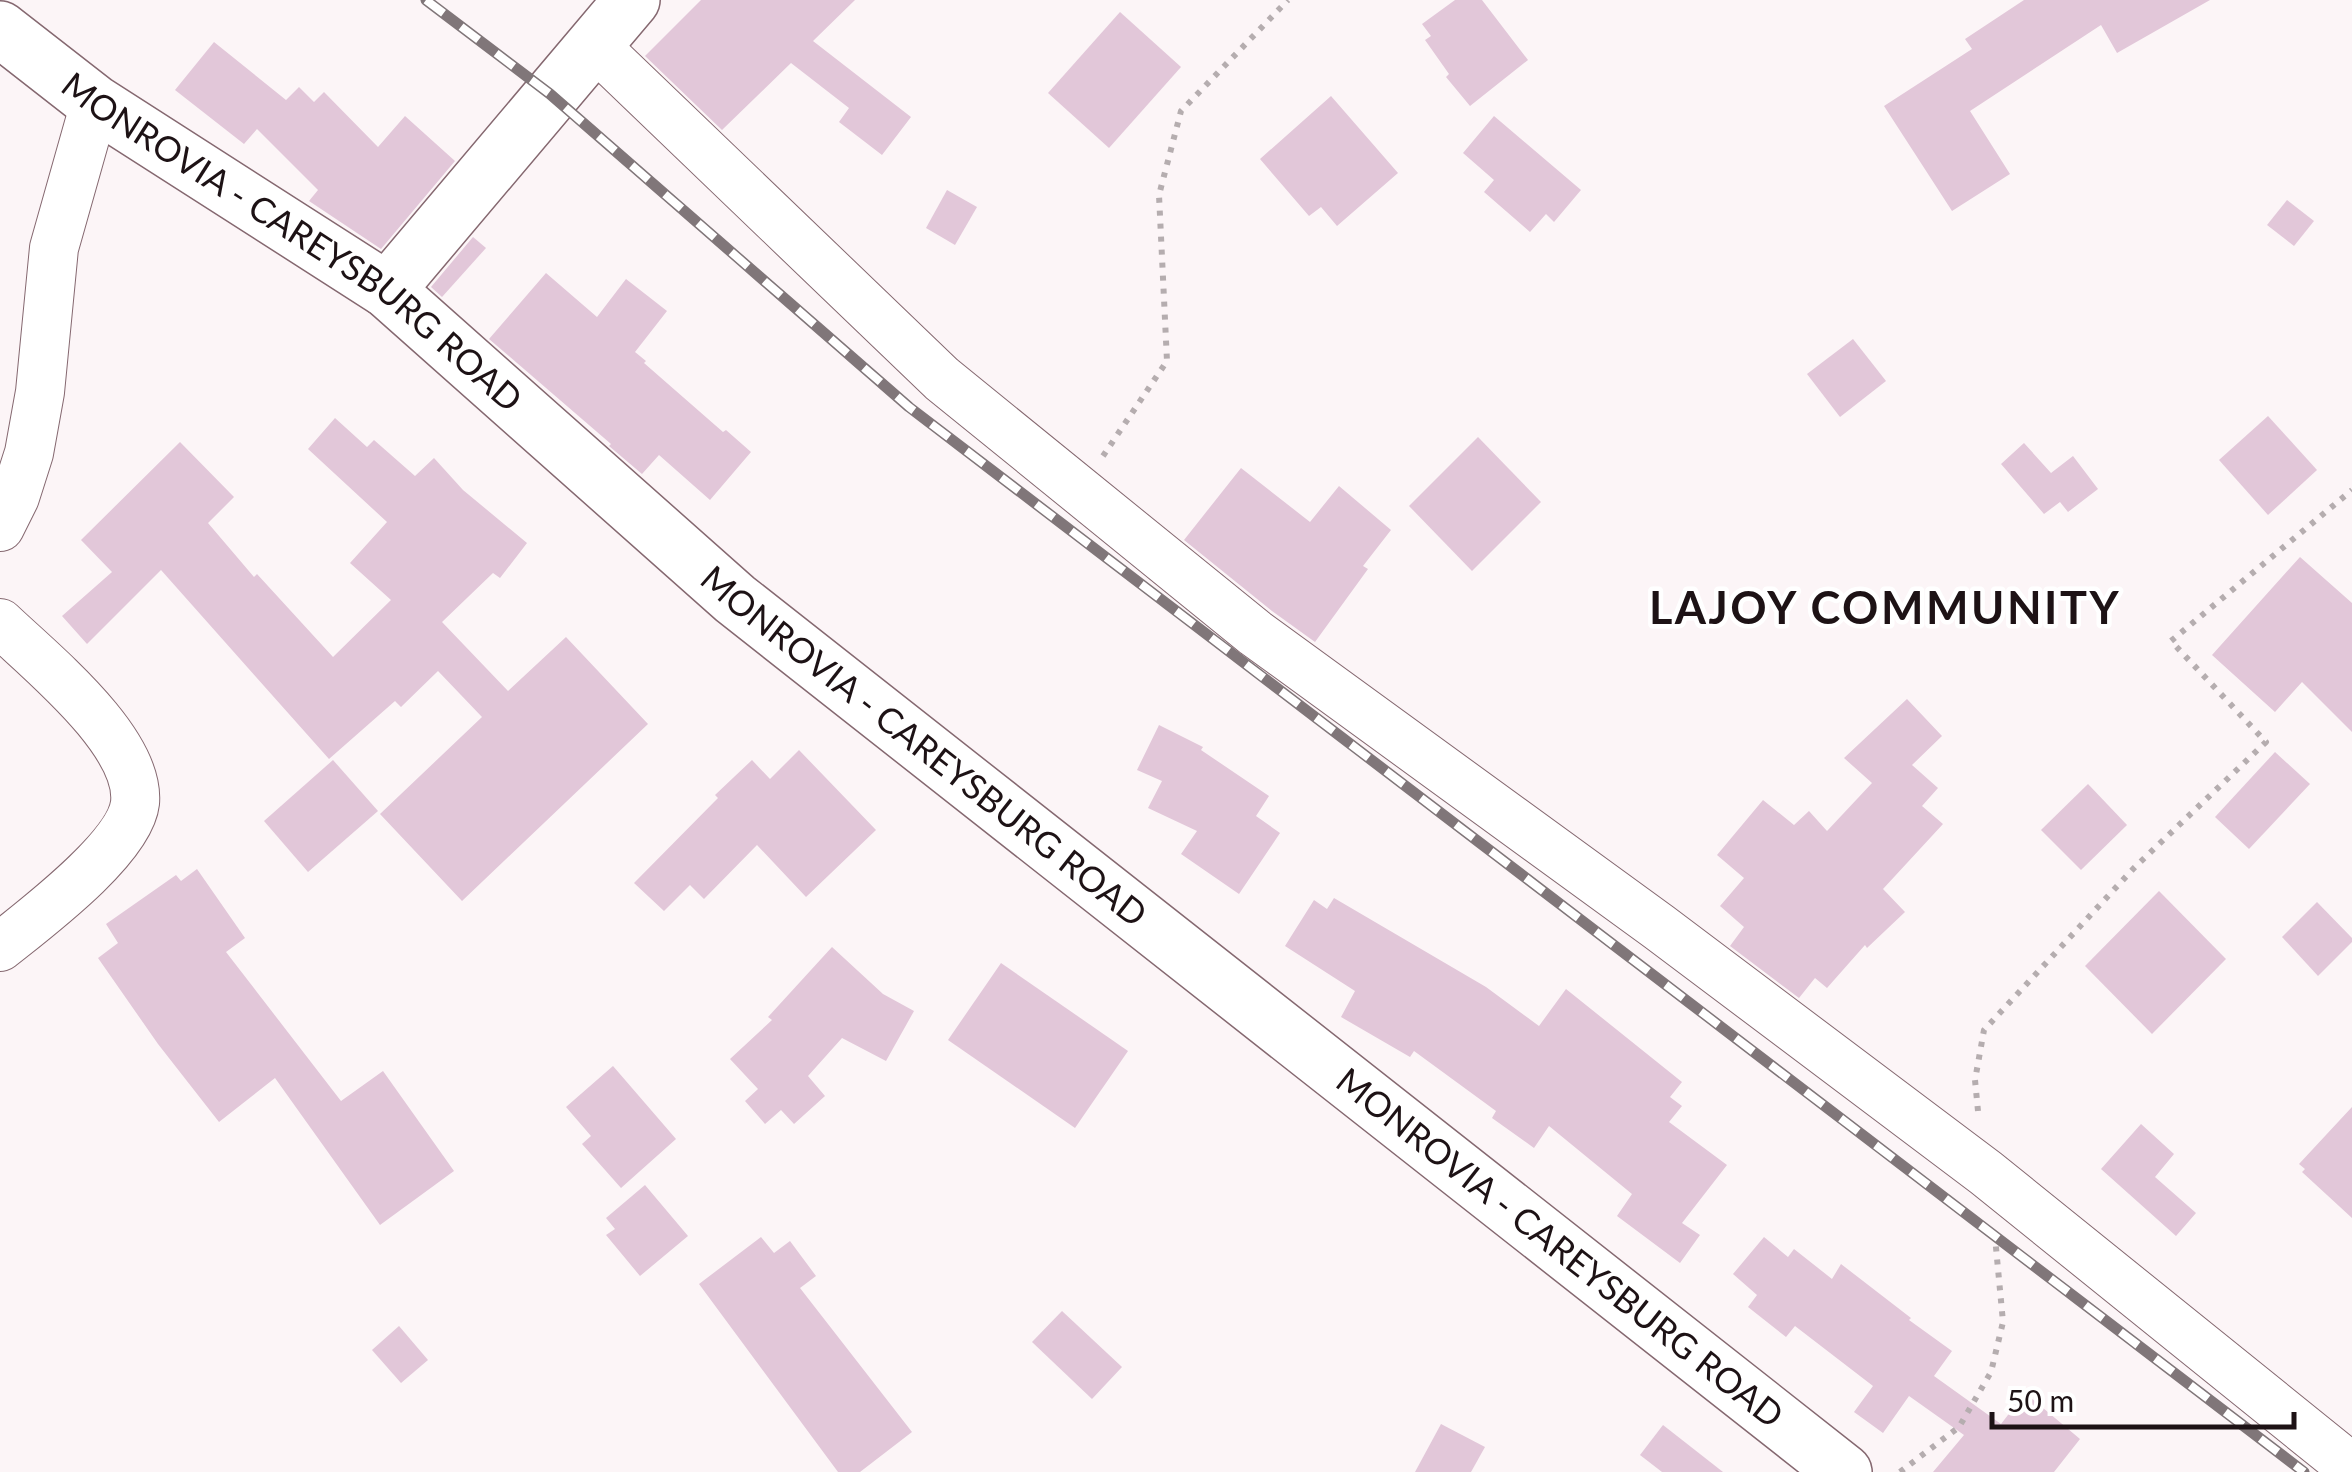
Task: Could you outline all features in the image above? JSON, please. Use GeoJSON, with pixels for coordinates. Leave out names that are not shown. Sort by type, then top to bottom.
{"type":"FeatureCollection","features":[{"type":"Feature","properties":{"kind":"main road"},"geometry":{"type":"LineString","coordinates":[[387,290],[632,0]]}},
{"type":"Feature","properties":{"kind":"main road","name":"MONROVIA - CAREYSBURG ROAD"},"geometry":{"type":"LineString","coordinates":[[0,29],[95,103],[387,290],[735,598],[1844,1472]]}},
{"type":"Feature","properties":{"kind":"street"},"geometry":{"type":"LineString","coordinates":[[593,44],[942,378],[1255,633],[1986,1173],[2352,1468]]}},
{"type":"Feature","properties":{"kind":"street"},"geometry":{"type":"LineString","coordinates":[[0,527],[29,453],[40,392],[54,248],[95,103]]}},
{"type":"Feature","properties":{"kind":"street"},"geometry":{"type":"LineString","coordinates":[[0,623],[87,706],[114,742],[134,776],[135,806],[103,857],[53,905],[0,946]]}},
{"type":"Feature","properties":{"kind":"path"},"geometry":{"type":"LineString","coordinates":[[1080,490],[1168,361],[1159,196],[1181,112],[1288,0]]}},
{"type":"Feature","properties":{"kind":"path"},"geometry":{"type":"LineString","coordinates":[[1900,1472],[1958,1427],[1991,1372],[2003,1322],[1974,1080],[1984,1030],[2134,868],[2266,742],[2172,641],[2352,490]]}},
{"type":"Feature","properties":{"kind":"building"},"geometry":{"type":"Polygon","coordinates":[[[701,0],[855,0],[813,41],[911,117],[882,155],[839,122],[849,108],[791,63],[722,130],[645,56],[701,0]]]}},
{"type":"Feature","properties":{"kind":"building"},"geometry":{"type":"Polygon","coordinates":[[[1455,0],[1482,0],[1528,60],[1470,106],[1446,77],[1449,74],[1425,40],[1431,36],[1422,24],[1455,0]]]}},
{"type":"Feature","properties":{"kind":"building"},"geometry":{"type":"Polygon","coordinates":[[[2024,0],[2210,0],[2117,53],[2101,25],[1970,111],[2010,174],[1952,211],[1884,106],[1972,49],[1965,39],[2024,0]]]}},
{"type":"Feature","properties":{"kind":"building"},"geometry":{"type":"Polygon","coordinates":[[[1120,12],[1181,67],[1109,148],[1048,93],[1120,12]]]}},
{"type":"Feature","properties":{"kind":"building"},"geometry":{"type":"Polygon","coordinates":[[[214,42],[286,100],[299,87],[314,102],[324,92],[378,147],[405,116],[455,161],[381,249],[309,201],[318,190],[257,129],[244,144],[175,90],[214,42]]]}},
{"type":"Feature","properties":{"kind":"building"},"geometry":{"type":"Polygon","coordinates":[[[1331,96],[1398,173],[1337,226],[1321,207],[1309,216],[1260,159],[1331,96]]]}},
{"type":"Feature","properties":{"kind":"building"},"geometry":{"type":"Polygon","coordinates":[[[1494,116],[1581,190],[1554,222],[1546,214],[1530,232],[1484,192],[1494,180],[1463,153],[1494,116]]]}},
{"type":"Feature","properties":{"kind":"building"},"geometry":{"type":"Polygon","coordinates":[[[947,190],[977,207],[955,245],[926,228],[947,190]]]}},
{"type":"Feature","properties":{"kind":"building"},"geometry":{"type":"Polygon","coordinates":[[[2287,200],[2314,221],[2294,246],[2267,225],[2287,200]]]}},
{"type":"Feature","properties":{"kind":"building"},"geometry":{"type":"Polygon","coordinates":[[[473,237],[486,248],[442,297],[431,287],[473,237]]]}},
{"type":"Feature","properties":{"kind":"building"},"geometry":{"type":"Polygon","coordinates":[[[546,273],[597,317],[626,279],[667,311],[635,352],[723,432],[726,430],[751,452],[710,500],[659,455],[642,474],[489,339],[546,273]]]}},
{"type":"Feature","properties":{"kind":"building"},"geometry":{"type":"Polygon","coordinates":[[[1853,339],[1886,381],[1840,417],[1807,374],[1853,339]]]}},
{"type":"Feature","properties":{"kind":"building"},"geometry":{"type":"Polygon","coordinates":[[[2268,416],[2317,470],[2268,515],[2219,460],[2268,416]]]}},
{"type":"Feature","properties":{"kind":"building"},"geometry":{"type":"Polygon","coordinates":[[[335,418],[367,447],[374,440],[415,476],[434,458],[463,490],[527,543],[500,578],[493,573],[442,622],[508,691],[566,637],[648,724],[462,901],[380,814],[482,717],[438,671],[401,707],[395,701],[329,759],[161,570],[87,644],[62,616],[112,572],[81,540],[180,442],[234,497],[208,523],[254,577],[257,574],[333,657],[391,600],[350,563],[387,522],[308,449],[335,418]]]}},
{"type":"Feature","properties":{"kind":"building"},"geometry":{"type":"Polygon","coordinates":[[[1478,437],[1541,502],[1472,571],[1409,506],[1478,437]]]}},
{"type":"Feature","properties":{"kind":"building"},"geometry":{"type":"Polygon","coordinates":[[[2024,443],[2051,473],[2073,456],[2098,489],[2068,512],[2060,502],[2044,514],[2001,464],[2024,443]]]}},
{"type":"Feature","properties":{"kind":"building"},"geometry":{"type":"Polygon","coordinates":[[[1241,468],[1310,522],[1339,486],[1391,530],[1315,642],[1184,540],[1241,468]]]}},
{"type":"Feature","properties":{"kind":"building"},"geometry":{"type":"Polygon","coordinates":[[[2300,557],[2352,603],[2352,732],[2302,682],[2275,712],[2212,655],[2300,557]]]}},
{"type":"Feature","properties":{"kind":"building"},"geometry":{"type":"Polygon","coordinates":[[[1907,699],[1942,736],[1912,765],[1938,788],[1922,806],[1943,824],[1883,889],[1905,912],[1867,948],[1865,945],[1827,988],[1815,978],[1799,998],[1730,946],[1744,927],[1720,906],[1744,878],[1717,855],[1763,800],[1794,825],[1809,811],[1827,831],[1872,783],[1844,758],[1907,699]]]}},
{"type":"Feature","properties":{"kind":"building"},"geometry":{"type":"Polygon","coordinates":[[[1159,725],[1203,747],[1201,750],[1269,796],[1256,816],[1280,833],[1239,894],[1181,854],[1197,831],[1148,808],[1162,781],[1137,770],[1159,725]]]}},
{"type":"Feature","properties":{"kind":"building"},"geometry":{"type":"Polygon","coordinates":[[[799,750],[876,830],[806,897],[757,845],[704,899],[690,885],[664,911],[634,883],[752,760],[770,779],[799,750]]]}},
{"type":"Feature","properties":{"kind":"building"},"geometry":{"type":"Polygon","coordinates":[[[2275,752],[2310,784],[2249,849],[2215,817],[2275,752]]]}},
{"type":"Feature","properties":{"kind":"building"},"geometry":{"type":"Polygon","coordinates":[[[333,760],[378,811],[308,872],[264,821],[333,760]]]}},
{"type":"Feature","properties":{"kind":"building"},"geometry":{"type":"Polygon","coordinates":[[[2088,784],[2127,825],[2081,870],[2041,830],[2088,784]]]}},
{"type":"Feature","properties":{"kind":"building"},"geometry":{"type":"Polygon","coordinates":[[[197,869],[245,938],[226,952],[341,1101],[383,1071],[454,1171],[380,1225],[275,1078],[219,1122],[98,958],[118,943],[106,924],[176,875],[181,881],[197,869]]]}},
{"type":"Feature","properties":{"kind":"building"},"geometry":{"type":"Polygon","coordinates":[[[2159,891],[2226,959],[2152,1034],[2085,966],[2159,891]]]}},
{"type":"Feature","properties":{"kind":"building"},"geometry":{"type":"Polygon","coordinates":[[[1334,898],[1486,987],[1539,1026],[1566,989],[1682,1082],[1670,1097],[1682,1106],[1669,1122],[1727,1165],[1682,1223],[1700,1235],[1680,1263],[1617,1216],[1632,1194],[1549,1126],[1534,1148],[1492,1118],[1496,1111],[1414,1051],[1410,1057],[1341,1017],[1355,991],[1285,946],[1314,900],[1327,909],[1334,898]]]}},
{"type":"Feature","properties":{"kind":"building"},"geometry":{"type":"Polygon","coordinates":[[[2317,902],[2352,938],[2318,976],[2282,937],[2317,902]]]}},
{"type":"Feature","properties":{"kind":"building"},"geometry":{"type":"Polygon","coordinates":[[[832,947],[883,994],[914,1011],[886,1061],[842,1038],[808,1076],[825,1096],[794,1124],[781,1110],[765,1124],[745,1101],[758,1089],[730,1059],[772,1020],[768,1017],[832,947]]]}},
{"type":"Feature","properties":{"kind":"building"},"geometry":{"type":"Polygon","coordinates":[[[1001,963],[1128,1051],[1075,1128],[948,1040],[1001,963]]]}},
{"type":"Feature","properties":{"kind":"building"},"geometry":{"type":"Polygon","coordinates":[[[613,1066],[676,1139],[621,1188],[582,1144],[591,1136],[566,1107],[613,1066]]]}},
{"type":"Feature","properties":{"kind":"building"},"geometry":{"type":"Polygon","coordinates":[[[2352,1107],[2352,1218],[2302,1172],[2305,1169],[2299,1164],[2352,1107]]]}},
{"type":"Feature","properties":{"kind":"building"},"geometry":{"type":"Polygon","coordinates":[[[2141,1124],[2174,1154],[2155,1177],[2196,1213],[2176,1236],[2101,1169],[2141,1124]]]}},
{"type":"Feature","properties":{"kind":"building"},"geometry":{"type":"Polygon","coordinates":[[[645,1185],[688,1236],[640,1276],[606,1235],[615,1229],[606,1218],[645,1185]]]}},
{"type":"Feature","properties":{"kind":"building"},"geometry":{"type":"Polygon","coordinates":[[[761,1237],[774,1253],[790,1241],[816,1276],[800,1288],[912,1432],[860,1472],[838,1472],[699,1284],[761,1237]]]}},
{"type":"Feature","properties":{"kind":"building"},"geometry":{"type":"Polygon","coordinates":[[[1764,1237],[1788,1257],[1794,1249],[1832,1279],[1841,1264],[1911,1318],[1952,1351],[1934,1376],[2001,1424],[2025,1393],[2080,1439],[2054,1472],[1933,1472],[1964,1435],[1909,1396],[1883,1433],[1854,1412],[1873,1386],[1795,1326],[1786,1337],[1748,1307],[1757,1295],[1733,1274],[1764,1237]]]}},
{"type":"Feature","properties":{"kind":"building"},"geometry":{"type":"Polygon","coordinates":[[[1062,1311],[1122,1367],[1092,1399],[1032,1342],[1062,1311]]]}},
{"type":"Feature","properties":{"kind":"building"},"geometry":{"type":"Polygon","coordinates":[[[399,1326],[428,1360],[401,1383],[372,1350],[399,1326]]]}},
{"type":"Feature","properties":{"kind":"building"},"geometry":{"type":"Polygon","coordinates":[[[1441,1424],[1485,1447],[1471,1472],[1415,1472],[1441,1424]]]}},
{"type":"Feature","properties":{"kind":"building"},"geometry":{"type":"Polygon","coordinates":[[[1663,1425],[1723,1472],[1662,1472],[1640,1455],[1663,1425]]]}},
{"type":"Feature","properties":{"kind":"railway"},"geometry":{"type":"LineString","coordinates":[[426,0],[550,94],[909,407],[2304,1472]]}},
{"type":"Feature","properties":{"kind":"district","name":"LAJOY COMMUNITY"},"geometry":{"type":"Point","coordinates":[1885,608]}}]}
